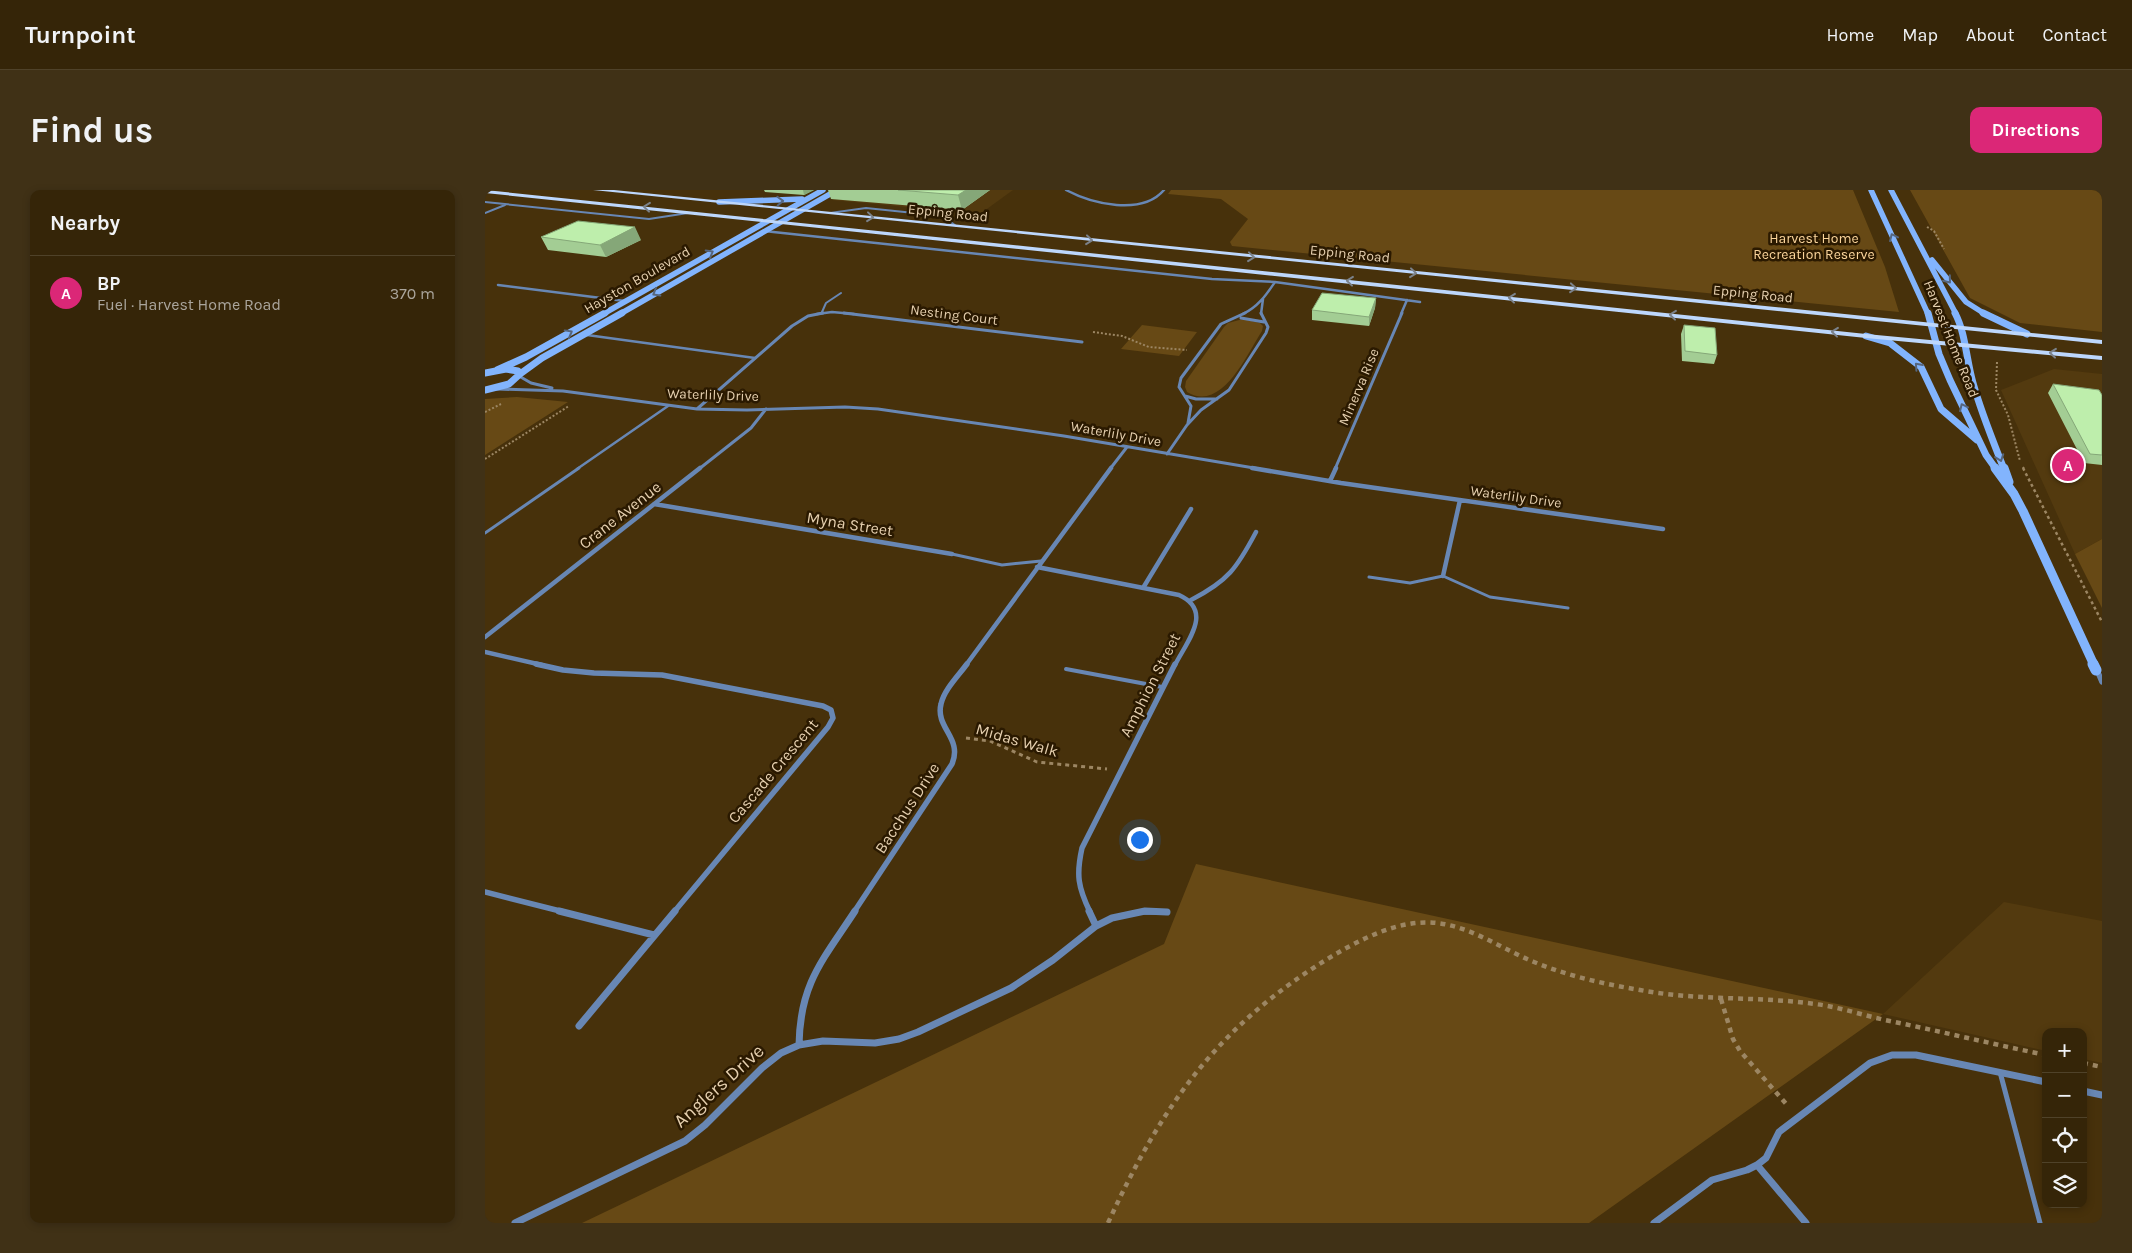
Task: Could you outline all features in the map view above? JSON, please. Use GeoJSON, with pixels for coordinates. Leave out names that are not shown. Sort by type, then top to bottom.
{"type":"FeatureCollection","features":[{"type":"Feature","properties":{"kind":"main road","name":"Epping Road"},"geometry":{"type":"LineString","coordinates":[[485,190],[1866,336],[2102,358]]}},
{"type":"Feature","properties":{"kind":"main road","name":"Epping Road"},"geometry":{"type":"LineString","coordinates":[[596,190],[2102,342]]}},
{"type":"Feature","properties":{"kind":"street","name":"Hayston Boulevard"},"geometry":{"type":"LineString","coordinates":[[490,371],[526,357],[823,190]]}},
{"type":"Feature","properties":{"kind":"street","name":"Hayston Boulevard"},"geometry":{"type":"LineString","coordinates":[[489,390],[507,385],[542,358],[837,190]]}},
{"type":"Feature","properties":{"kind":"street"},"geometry":{"type":"LineString","coordinates":[[1066,190],[1075,196],[1085,199],[1136,204],[1154,200],[1164,190]]}},
{"type":"Feature","properties":{"kind":"street","name":"Harvest Home Road"},"geometry":{"type":"LineString","coordinates":[[1871,190],[1928,313],[1935,342],[1950,380],[1986,455],[2014,494]]}},
{"type":"Feature","properties":{"kind":"street","name":"Harvest Home Road"},"geometry":{"type":"LineString","coordinates":[[1891,190],[1963,328],[1963,345],[1986,420],[2014,494],[2102,682]]}},
{"type":"Feature","properties":{"kind":"street"},"geometry":{"type":"LineString","coordinates":[[714,202],[790,200],[810,197]]}},
{"type":"Feature","properties":{"kind":"street"},"geometry":{"type":"LineString","coordinates":[[750,230],[1203,278],[1275,282],[1420,302]]}},
{"type":"Feature","properties":{"kind":"street"},"geometry":{"type":"LineString","coordinates":[[1918,242],[1966,302],[1995,320],[2027,334]]}},
{"type":"Feature","properties":{"kind":"street"},"geometry":{"type":"LineString","coordinates":[[1167,454],[1187,425],[1201,410],[1229,390],[1266,333],[1268,327],[1261,318],[1259,311],[1263,300],[1275,282]]}},
{"type":"Feature","properties":{"kind":"street"},"geometry":{"type":"LineString","coordinates":[[498,285],[640,302]]}},
{"type":"Feature","properties":{"kind":"street"},"geometry":{"type":"LineString","coordinates":[[1187,425],[1192,410],[1190,403],[1183,396],[1179,387],[1181,378],[1221,324],[1251,310],[1263,300]]}},
{"type":"Feature","properties":{"kind":"street","name":"Minerva Rise"},"geometry":{"type":"LineString","coordinates":[[1330,481],[1407,300]]}},
{"type":"Feature","properties":{"kind":"street","name":"Nesting Court"},"geometry":{"type":"LineString","coordinates":[[697,408],[801,319],[823,312],[839,312],[1082,342]]}},
{"type":"Feature","properties":{"kind":"street"},"geometry":{"type":"LineString","coordinates":[[1233,319],[1255,318],[1265,323]]}},
{"type":"Feature","properties":{"kind":"street"},"geometry":{"type":"LineString","coordinates":[[1866,336],[1890,343],[1921,367],[1941,409],[1980,443]]}},
{"type":"Feature","properties":{"kind":"street"},"geometry":{"type":"LineString","coordinates":[[490,371],[513,370],[519,375]]}},
{"type":"Feature","properties":{"kind":"street","name":"Waterlily Drive"},"geometry":{"type":"LineString","coordinates":[[519,375],[531,383],[563,391],[668,406],[766,409],[845,406],[877,409],[1127,447],[1330,481],[1663,529]]}},
{"type":"Feature","properties":{"kind":"street","name":"Waterlily Drive"},"geometry":{"type":"LineString","coordinates":[[489,390],[563,391]]}},
{"type":"Feature","properties":{"kind":"street"},"geometry":{"type":"LineString","coordinates":[[1183,396],[1196,399],[1217,399]]}},
{"type":"Feature","properties":{"kind":"street","name":"Crane Avenue"},"geometry":{"type":"LineString","coordinates":[[485,637],[751,428],[766,409]]}},
{"type":"Feature","properties":{"kind":"street","name":"Bacchus Drive"},"geometry":{"type":"LineString","coordinates":[[799,1044],[799,1014],[803,997],[812,976],[951,766],[955,755],[955,746],[942,724],[940,716],[943,697],[1041,561],[1127,447]]}},
{"type":"Feature","properties":{"kind":"street"},"geometry":{"type":"LineString","coordinates":[[1443,576],[1461,500]]}},
{"type":"Feature","properties":{"kind":"street","name":"Myna Street"},"geometry":{"type":"LineString","coordinates":[[654,504],[952,554]]}},
{"type":"Feature","properties":{"kind":"street"},"geometry":{"type":"LineString","coordinates":[[1143,588],[1191,510]]}},
{"type":"Feature","properties":{"kind":"street"},"geometry":{"type":"LineString","coordinates":[[1037,567],[1179,595],[1191,600],[1213,590],[1237,568],[1256,532]]}},
{"type":"Feature","properties":{"kind":"street","name":"Amphion Street"},"geometry":{"type":"LineString","coordinates":[[1096,926],[1082,896],[1077,870],[1082,848],[1197,621],[1198,610],[1191,600]]}},
{"type":"Feature","properties":{"kind":"street","name":"Cascade Crescent"},"geometry":{"type":"LineString","coordinates":[[485,652],[563,670],[594,673],[661,674],[823,706],[831,710],[833,718],[828,727],[579,1026]]}},
{"type":"Feature","properties":{"kind":"street"},"geometry":{"type":"LineString","coordinates":[[485,892],[654,935]]}},
{"type":"Feature","properties":{"kind":"street","name":"Anglers Drive"},"geometry":{"type":"LineString","coordinates":[[515,1223],[685,1141],[705,1125],[762,1068],[781,1053],[799,1044],[823,1041],[875,1043],[899,1039],[918,1032],[1011,988],[1053,960],[1096,926],[1112,918],[1130,913],[1167,912]]}},
{"type":"Feature","properties":{"kind":"street"},"geometry":{"type":"LineString","coordinates":[[1654,1223],[1712,1180],[1726,1174],[1747,1170],[1757,1165],[1769,1154],[1779,1132],[1869,1063],[1883,1056],[1897,1053],[2042,1081]]}},
{"type":"Feature","properties":{"kind":"street"},"geometry":{"type":"LineString","coordinates":[[2087,1092],[2102,1095]]}},
{"type":"Feature","properties":{"kind":"street"},"geometry":{"type":"LineString","coordinates":[[1757,1165],[1806,1223]]}},
{"type":"Feature","properties":{"kind":"lane","name":"Epping Road"},"geometry":{"type":"LineString","coordinates":[[485,202],[649,219],[695,212]]}},
{"type":"Feature","properties":{"kind":"lane"},"geometry":{"type":"LineString","coordinates":[[485,213],[508,204]]}},
{"type":"Feature","properties":{"kind":"lane","name":"Nesting Court"},"geometry":{"type":"LineString","coordinates":[[823,312],[826,303],[841,293]]}},
{"type":"Feature","properties":{"kind":"lane"},"geometry":{"type":"LineString","coordinates":[[584,334],[755,358]]}},
{"type":"Feature","properties":{"kind":"lane"},"geometry":{"type":"LineString","coordinates":[[485,534],[668,406]]}},
{"type":"Feature","properties":{"kind":"lane","name":"Myna Street"},"geometry":{"type":"LineString","coordinates":[[952,554],[1002,565],[1041,561]]}},
{"type":"Feature","properties":{"kind":"lane"},"geometry":{"type":"LineString","coordinates":[[1369,577],[1410,583],[1443,576],[1484,595],[1568,608]]}},
{"type":"Feature","properties":{"kind":"lane"},"geometry":{"type":"LineString","coordinates":[[1066,669],[1162,687]]}},
{"type":"Feature","properties":{"kind":"lane"},"geometry":{"type":"LineString","coordinates":[[2000,1072],[2040,1223]]}},
{"type":"Feature","properties":{"kind":"path"},"geometry":{"type":"LineString","coordinates":[[1926,225],[1934,230],[1948,257]]}},
{"type":"Feature","properties":{"kind":"path"},"geometry":{"type":"LineString","coordinates":[[1093,332],[1123,336],[1149,347],[1200,351]]}},
{"type":"Feature","properties":{"kind":"path"},"geometry":{"type":"LineString","coordinates":[[1997,348],[1996,390],[2008,415],[2020,461],[2102,622]]}},
{"type":"Feature","properties":{"kind":"path"},"geometry":{"type":"LineString","coordinates":[[485,459],[575,402]]}},
{"type":"Feature","properties":{"kind":"path","name":"Midas Walk"},"geometry":{"type":"LineString","coordinates":[[949,735],[990,741],[1037,762],[1108,769]]}},
{"type":"Feature","properties":{"kind":"path"},"geometry":{"type":"LineString","coordinates":[[1107,1223],[1131,1170],[1163,1115],[1197,1068],[1233,1029],[1301,975],[1330,957],[1377,933],[1407,925],[1437,923],[1473,934],[1545,967],[1661,994],[1814,1004],[2042,1054]]}},
{"type":"Feature","properties":{"kind":"path"},"geometry":{"type":"LineString","coordinates":[[1721,998],[1733,1039],[1739,1051],[1799,1118]]}},
{"type":"Feature","properties":{"kind":"path"},"geometry":{"type":"LineString","coordinates":[[2087,1064],[2102,1067]]}},
{"type":"Feature","properties":{"kind":"shaded area"},"geometry":{"type":"Polygon","coordinates":[[[850,190],[1013,190],[980,214],[832,200],[850,190]]]}},
{"type":"Feature","properties":{"kind":"shaded area"},"geometry":{"type":"Polygon","coordinates":[[[2054,369],[2102,374],[2102,539],[2075,554],[2001,390],[2054,369]]]}},
{"type":"Feature","properties":{"kind":"shaded area"},"geometry":{"type":"Polygon","coordinates":[[[2004,902],[2102,921],[2102,1063],[2087,1060],[2087,1028],[2042,1028],[2042,1050],[1883,1014],[2004,902]]]}},
{"type":"Feature","properties":{"kind":"green space","name":"Harvest Home Recreation Reserve"},"geometry":{"type":"Polygon","coordinates":[[[1171,190],[1853,190],[1885,267],[1899,312],[1232,246],[1230,242],[1248,219],[1221,199],[1168,194],[1171,190]]]}},
{"type":"Feature","properties":{"kind":"green space"},"geometry":{"type":"Polygon","coordinates":[[[1910,190],[2102,190],[2102,332],[2020,323],[1970,298],[1910,190]]]}},
{"type":"Feature","properties":{"kind":"green space"},"geometry":{"type":"Polygon","coordinates":[[[1243,319],[1260,323],[1263,326],[1249,353],[1232,378],[1211,395],[1200,396],[1187,392],[1185,387],[1186,381],[1224,327],[1228,323],[1243,319]]]}},
{"type":"Feature","properties":{"kind":"green space"},"geometry":{"type":"Polygon","coordinates":[[[1142,325],[1197,332],[1179,356],[1121,349],[1142,325]]]}},
{"type":"Feature","properties":{"kind":"green space"},"geometry":{"type":"Polygon","coordinates":[[[517,397],[568,402],[485,455],[485,399],[517,397]]]}},
{"type":"Feature","properties":{"kind":"green space"},"geometry":{"type":"Polygon","coordinates":[[[2102,539],[2102,608],[2075,554],[2102,539]]]}},
{"type":"Feature","properties":{"kind":"green space"},"geometry":{"type":"Polygon","coordinates":[[[1196,864],[1883,1014],[1589,1223],[582,1223],[1164,944],[1196,864]]]}},
{"type":"Feature","properties":{"kind":"building"},"geometry":{"type":"Polygon","coordinates":[[[898,190],[966,190],[958,195],[898,190]]]}},
{"type":"Feature","properties":{"kind":"building"},"geometry":{"type":"Polygon","coordinates":[[[578,221],[635,227],[600,245],[541,237],[578,221]]]}},
{"type":"Feature","properties":{"kind":"building"},"geometry":{"type":"Polygon","coordinates":[[[1322,293],[1376,298],[1369,317],[1312,310],[1322,293]]]}},
{"type":"Feature","properties":{"kind":"building"},"geometry":{"type":"Polygon","coordinates":[[[1684,325],[1715,328],[1717,355],[1685,351],[1684,325]]]}},
{"type":"Feature","properties":{"kind":"building"},"geometry":{"type":"Polygon","coordinates":[[[2053,384],[2099,390],[2102,395],[2102,455],[2090,454],[2053,384]]]}},
{"type":"Feature","properties":{"kind":"place","name":"BP"},"geometry":{"type":"Point","coordinates":[2068,465]}}]}
